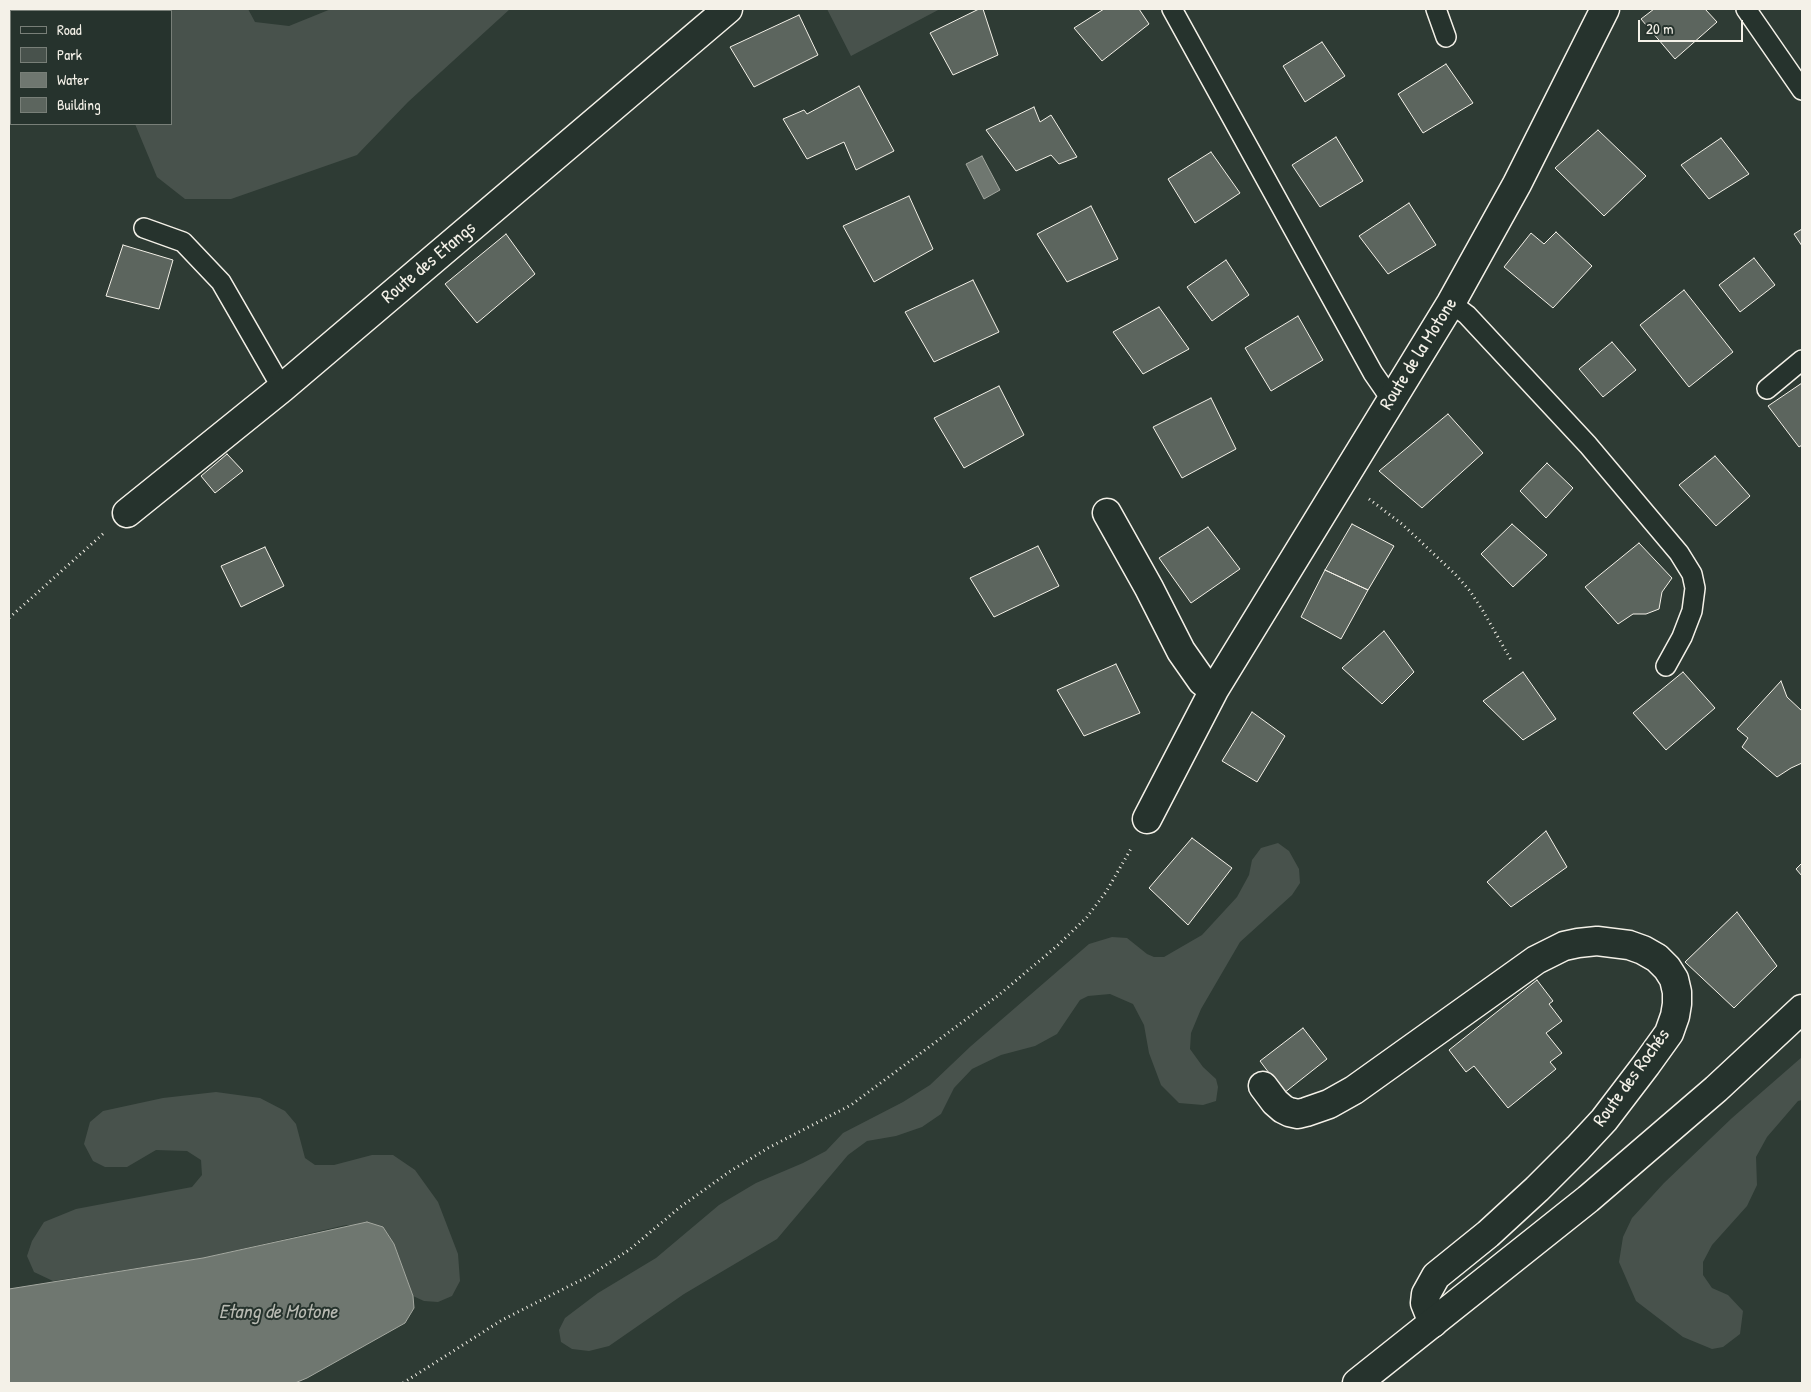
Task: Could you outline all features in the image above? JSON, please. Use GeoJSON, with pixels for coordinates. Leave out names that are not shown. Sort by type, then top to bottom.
{"type":"FeatureCollection","features":[{"type":"Feature","properties":{"kind":"street","name":"Route des Etangs"},"geometry":{"type":"LineString","coordinates":[[127,513],[282,388],[728,9]]}},
{"type":"Feature","properties":{"kind":"street","name":"Route de la Motone"},"geometry":{"type":"LineString","coordinates":[[1147,819],[1214,690],[1451,303],[1517,184],[1605,9]]}},
{"type":"Feature","properties":{"kind":"street"},"geometry":{"type":"LineString","coordinates":[[1108,513],[1181,651],[1202,680],[1214,690]]}},
{"type":"Feature","properties":{"kind":"street","name":"Route des Rochés"},"geometry":{"type":"LineString","coordinates":[[1263,1086],[1283,1110],[1298,1114],[1318,1109],[1354,1090],[1536,960],[1564,946],[1597,941],[1629,945],[1657,958],[1667,968],[1674,979],[1677,992],[1675,1016],[1668,1033],[1604,1120],[1578,1148],[1488,1234],[1436,1276],[1426,1294],[1425,1303],[1433,1323]]}},
{"type":"Feature","properties":{"kind":"street"},"geometry":{"type":"LineString","coordinates":[[1357,1383],[1588,1199],[1716,1088],[1802,1009]]}},
{"type":"Feature","properties":{"kind":"lane"},"geometry":{"type":"LineString","coordinates":[[1172,9],[1374,373],[1391,399]]}},
{"type":"Feature","properties":{"kind":"lane"},"geometry":{"type":"LineString","coordinates":[[1436,9],[1446,37]]}},
{"type":"Feature","properties":{"kind":"lane"},"geometry":{"type":"LineString","coordinates":[[1746,9],[1802,90]]}},
{"type":"Feature","properties":{"kind":"lane"},"geometry":{"type":"LineString","coordinates":[[144,228],[183,242],[221,282],[282,388]]}},
{"type":"Feature","properties":{"kind":"lane"},"geometry":{"type":"LineString","coordinates":[[1451,303],[1467,315],[1588,445],[1679,553],[1692,574],[1695,588],[1692,611],[1682,637],[1666,666]]}},
{"type":"Feature","properties":{"kind":"lane"},"geometry":{"type":"LineString","coordinates":[[1767,389],[1802,360]]}},
{"type":"Feature","properties":{"kind":"path"},"geometry":{"type":"LineString","coordinates":[[1343,480],[1402,524],[1455,574],[1479,605],[1511,660]]}},
{"type":"Feature","properties":{"kind":"path"},"geometry":{"type":"LineString","coordinates":[[9,618],[127,513]]}},
{"type":"Feature","properties":{"kind":"path"},"geometry":{"type":"LineString","coordinates":[[403,1383],[502,1320],[589,1276],[629,1250],[679,1208],[729,1172],[768,1148],[852,1105],[1000,994],[1057,946],[1087,917],[1106,892],[1147,819]]}},
{"type":"Feature","properties":{"kind":"green space"},"geometry":{"type":"Polygon","coordinates":[[[9,9],[248,9],[255,22],[289,26],[331,9],[510,9],[408,102],[357,155],[231,199],[185,199],[157,177],[135,125],[172,125],[172,10],[10,10],[9,63],[9,9]]]}},
{"type":"Feature","properties":{"kind":"green space"},"geometry":{"type":"Polygon","coordinates":[[[827,9],[940,9],[851,56],[827,9]]]}},
{"type":"Feature","properties":{"kind":"green space"},"geometry":{"type":"Polygon","coordinates":[[[1278,843],[1289,851],[1299,869],[1300,883],[1292,895],[1240,942],[1201,1009],[1191,1033],[1190,1049],[1203,1067],[1216,1079],[1218,1087],[1216,1101],[1203,1105],[1179,1103],[1161,1085],[1149,1053],[1144,1025],[1133,1004],[1110,994],[1088,996],[1080,1000],[1057,1034],[1035,1046],[1001,1055],[972,1069],[954,1088],[941,1114],[922,1127],[896,1136],[867,1141],[848,1155],[777,1239],[684,1294],[609,1346],[589,1351],[572,1349],[561,1342],[559,1330],[565,1318],[598,1293],[656,1258],[719,1205],[756,1183],[826,1151],[843,1133],[903,1102],[930,1085],[971,1046],[1089,944],[1112,937],[1127,938],[1147,954],[1154,957],[1164,957],[1202,935],[1237,897],[1249,875],[1252,860],[1261,848],[1278,843]]]}},
{"type":"Feature","properties":{"kind":"green space"},"geometry":{"type":"Polygon","coordinates":[[[1802,1057],[1802,1100],[1798,1101],[1767,1137],[1756,1157],[1757,1185],[1747,1206],[1712,1245],[1703,1262],[1703,1275],[1712,1288],[1728,1295],[1743,1311],[1740,1334],[1723,1347],[1712,1349],[1683,1337],[1636,1301],[1619,1262],[1623,1237],[1632,1218],[1664,1183],[1732,1118],[1802,1057]]]}},
{"type":"Feature","properties":{"kind":"green space"},"geometry":{"type":"Polygon","coordinates":[[[216,1092],[260,1098],[285,1111],[296,1124],[305,1158],[315,1165],[334,1165],[372,1155],[393,1155],[415,1170],[438,1202],[458,1254],[460,1281],[452,1296],[438,1302],[424,1301],[413,1296],[394,1244],[383,1227],[346,1225],[203,1258],[53,1281],[34,1272],[27,1256],[32,1241],[44,1222],[76,1209],[192,1187],[202,1175],[201,1160],[187,1151],[156,1150],[127,1167],[105,1167],[93,1161],[84,1144],[90,1122],[103,1111],[163,1098],[216,1092]]]}},
{"type":"Feature","properties":{"kind":"water"},"geometry":{"type":"Polygon","coordinates":[[[982,156],[1000,190],[984,199],[966,164],[982,156]]]}},
{"type":"Feature","properties":{"kind":"water","name":"Etang de Motone"},"geometry":{"type":"Polygon","coordinates":[[[367,1222],[383,1227],[394,1244],[413,1296],[414,1308],[405,1323],[307,1378],[295,1383],[9,1383],[9,1289],[203,1258],[367,1222]]]}},
{"type":"Feature","properties":{"kind":"building"},"geometry":{"type":"Polygon","coordinates":[[[979,9],[983,9],[998,55],[953,75],[930,33],[979,9]]]}},
{"type":"Feature","properties":{"kind":"building"},"geometry":{"type":"Polygon","coordinates":[[[1104,9],[1139,9],[1149,24],[1102,61],[1074,28],[1104,9]]]}},
{"type":"Feature","properties":{"kind":"building"},"geometry":{"type":"Polygon","coordinates":[[[1654,9],[1705,9],[1717,22],[1675,59],[1641,19],[1654,9]]]}},
{"type":"Feature","properties":{"kind":"building"},"geometry":{"type":"Polygon","coordinates":[[[799,15],[818,55],[754,87],[730,47],[799,15]]]}},
{"type":"Feature","properties":{"kind":"building"},"geometry":{"type":"Polygon","coordinates":[[[1322,42],[1345,76],[1305,102],[1283,66],[1322,42]]]}},
{"type":"Feature","properties":{"kind":"building"},"geometry":{"type":"Polygon","coordinates":[[[1446,64],[1473,103],[1423,133],[1398,94],[1446,64]]]}},
{"type":"Feature","properties":{"kind":"building"},"geometry":{"type":"Polygon","coordinates":[[[859,86],[894,151],[856,170],[844,142],[807,159],[783,119],[804,110],[807,114],[859,86]]]}},
{"type":"Feature","properties":{"kind":"building"},"geometry":{"type":"Polygon","coordinates":[[[1034,107],[1040,122],[1051,115],[1077,157],[1059,164],[1051,155],[1016,171],[986,130],[1034,107]]]}},
{"type":"Feature","properties":{"kind":"building"},"geometry":{"type":"Polygon","coordinates":[[[1598,130],[1646,176],[1604,216],[1555,168],[1598,130]]]}},
{"type":"Feature","properties":{"kind":"building"},"geometry":{"type":"Polygon","coordinates":[[[1336,137],[1363,181],[1320,207],[1292,165],[1336,137]]]}},
{"type":"Feature","properties":{"kind":"building"},"geometry":{"type":"Polygon","coordinates":[[[1721,138],[1749,174],[1709,199],[1681,165],[1721,138]]]}},
{"type":"Feature","properties":{"kind":"building"},"geometry":{"type":"Polygon","coordinates":[[[1211,152],[1240,193],[1195,223],[1168,179],[1211,152]]]}},
{"type":"Feature","properties":{"kind":"building"},"geometry":{"type":"Polygon","coordinates":[[[909,196],[933,249],[874,282],[843,226],[909,196]]]}},
{"type":"Feature","properties":{"kind":"building"},"geometry":{"type":"Polygon","coordinates":[[[1409,203],[1436,245],[1388,274],[1359,236],[1409,203]]]}},
{"type":"Feature","properties":{"kind":"building"},"geometry":{"type":"Polygon","coordinates":[[[1091,206],[1118,259],[1067,282],[1037,234],[1091,206]]]}},
{"type":"Feature","properties":{"kind":"building"},"geometry":{"type":"Polygon","coordinates":[[[1802,229],[1802,246],[1794,234],[1802,229]]]}},
{"type":"Feature","properties":{"kind":"building"},"geometry":{"type":"Polygon","coordinates":[[[1556,232],[1592,266],[1553,308],[1504,267],[1531,233],[1544,244],[1556,232]]]}},
{"type":"Feature","properties":{"kind":"building"},"geometry":{"type":"Polygon","coordinates":[[[506,234],[535,274],[477,323],[445,284],[506,234]]]}},
{"type":"Feature","properties":{"kind":"building"},"geometry":{"type":"Polygon","coordinates":[[[123,245],[173,260],[159,309],[106,296],[123,245]]]}},
{"type":"Feature","properties":{"kind":"building"},"geometry":{"type":"Polygon","coordinates":[[[1754,258],[1775,285],[1740,312],[1719,285],[1754,258]]]}},
{"type":"Feature","properties":{"kind":"building"},"geometry":{"type":"Polygon","coordinates":[[[1226,260],[1249,295],[1212,321],[1187,287],[1226,260]]]}},
{"type":"Feature","properties":{"kind":"building"},"geometry":{"type":"Polygon","coordinates":[[[973,280],[999,332],[934,362],[905,312],[973,280]]]}},
{"type":"Feature","properties":{"kind":"building"},"geometry":{"type":"Polygon","coordinates":[[[1684,290],[1733,352],[1689,387],[1640,325],[1684,290]]]}},
{"type":"Feature","properties":{"kind":"building"},"geometry":{"type":"Polygon","coordinates":[[[1159,307],[1189,349],[1143,374],[1113,332],[1159,307]]]}},
{"type":"Feature","properties":{"kind":"building"},"geometry":{"type":"Polygon","coordinates":[[[1298,316],[1323,360],[1271,391],[1245,348],[1298,316]]]}},
{"type":"Feature","properties":{"kind":"building"},"geometry":{"type":"Polygon","coordinates":[[[1612,342],[1636,370],[1603,397],[1579,369],[1612,342]]]}},
{"type":"Feature","properties":{"kind":"building"},"geometry":{"type":"Polygon","coordinates":[[[1802,383],[1802,445],[1799,447],[1768,406],[1802,383]]]}},
{"type":"Feature","properties":{"kind":"building"},"geometry":{"type":"Polygon","coordinates":[[[999,386],[1024,435],[964,468],[934,418],[999,386]]]}},
{"type":"Feature","properties":{"kind":"building"},"geometry":{"type":"Polygon","coordinates":[[[1211,398],[1236,449],[1182,478],[1153,427],[1211,398]]]}},
{"type":"Feature","properties":{"kind":"building"},"geometry":{"type":"Polygon","coordinates":[[[1448,414],[1483,453],[1422,508],[1379,471],[1448,414]]]}},
{"type":"Feature","properties":{"kind":"building"},"geometry":{"type":"Polygon","coordinates":[[[227,454],[243,471],[215,493],[201,476],[227,454]]]}},
{"type":"Feature","properties":{"kind":"building"},"geometry":{"type":"Polygon","coordinates":[[[1715,456],[1750,496],[1716,526],[1679,485],[1715,456]]]}},
{"type":"Feature","properties":{"kind":"building"},"geometry":{"type":"Polygon","coordinates":[[[1547,463],[1573,488],[1546,518],[1520,491],[1547,463]]]}},
{"type":"Feature","properties":{"kind":"building"},"geometry":{"type":"Polygon","coordinates":[[[1352,524],[1394,546],[1368,590],[1325,570],[1352,524]]]}},
{"type":"Feature","properties":{"kind":"building"},"geometry":{"type":"Polygon","coordinates":[[[1512,524],[1547,555],[1513,587],[1481,554],[1512,524]]]}},
{"type":"Feature","properties":{"kind":"building"},"geometry":{"type":"Polygon","coordinates":[[[1208,527],[1240,569],[1191,603],[1159,558],[1208,527]]]}},
{"type":"Feature","properties":{"kind":"building"},"geometry":{"type":"Polygon","coordinates":[[[1639,543],[1672,578],[1662,592],[1659,609],[1646,614],[1633,614],[1618,624],[1585,587],[1639,543]]]}},
{"type":"Feature","properties":{"kind":"building"},"geometry":{"type":"Polygon","coordinates":[[[1038,546],[1059,586],[994,617],[970,578],[1038,546]]]}},
{"type":"Feature","properties":{"kind":"building"},"geometry":{"type":"Polygon","coordinates":[[[265,547],[284,586],[241,607],[221,566],[265,547]]]}},
{"type":"Feature","properties":{"kind":"building"},"geometry":{"type":"Polygon","coordinates":[[[1325,570],[1368,590],[1341,639],[1301,617],[1325,570]]]}},
{"type":"Feature","properties":{"kind":"building"},"geometry":{"type":"Polygon","coordinates":[[[1384,631],[1414,672],[1382,704],[1342,668],[1384,631]]]}},
{"type":"Feature","properties":{"kind":"building"},"geometry":{"type":"Polygon","coordinates":[[[1116,664],[1140,713],[1084,736],[1057,690],[1116,664]]]}},
{"type":"Feature","properties":{"kind":"building"},"geometry":{"type":"Polygon","coordinates":[[[1523,672],[1556,719],[1523,740],[1483,701],[1523,672]]]}},
{"type":"Feature","properties":{"kind":"building"},"geometry":{"type":"Polygon","coordinates":[[[1683,672],[1715,708],[1666,750],[1633,713],[1683,672]]]}},
{"type":"Feature","properties":{"kind":"building"},"geometry":{"type":"Polygon","coordinates":[[[1781,681],[1787,697],[1802,711],[1802,763],[1777,777],[1742,747],[1748,738],[1737,729],[1781,681]]]}},
{"type":"Feature","properties":{"kind":"building"},"geometry":{"type":"Polygon","coordinates":[[[1252,712],[1285,736],[1257,782],[1222,761],[1252,712]]]}},
{"type":"Feature","properties":{"kind":"building"},"geometry":{"type":"Polygon","coordinates":[[[1546,831],[1567,867],[1511,907],[1487,882],[1546,831]]]}},
{"type":"Feature","properties":{"kind":"building"},"geometry":{"type":"Polygon","coordinates":[[[1192,838],[1232,868],[1188,925],[1149,888],[1192,838]]]}},
{"type":"Feature","properties":{"kind":"building"},"geometry":{"type":"Polygon","coordinates":[[[1802,863],[1802,876],[1796,869],[1802,863]]]}},
{"type":"Feature","properties":{"kind":"building"},"geometry":{"type":"Polygon","coordinates":[[[1737,912],[1777,966],[1734,1008],[1685,962],[1737,912]]]}},
{"type":"Feature","properties":{"kind":"building"},"geometry":{"type":"Polygon","coordinates":[[[1537,980],[1553,1001],[1549,1004],[1562,1021],[1546,1033],[1562,1053],[1550,1062],[1556,1069],[1508,1108],[1474,1066],[1466,1072],[1449,1050],[1537,980]]]}},
{"type":"Feature","properties":{"kind":"building"},"geometry":{"type":"Polygon","coordinates":[[[1303,1028],[1327,1059],[1284,1093],[1260,1061],[1303,1028]]]}}]}
